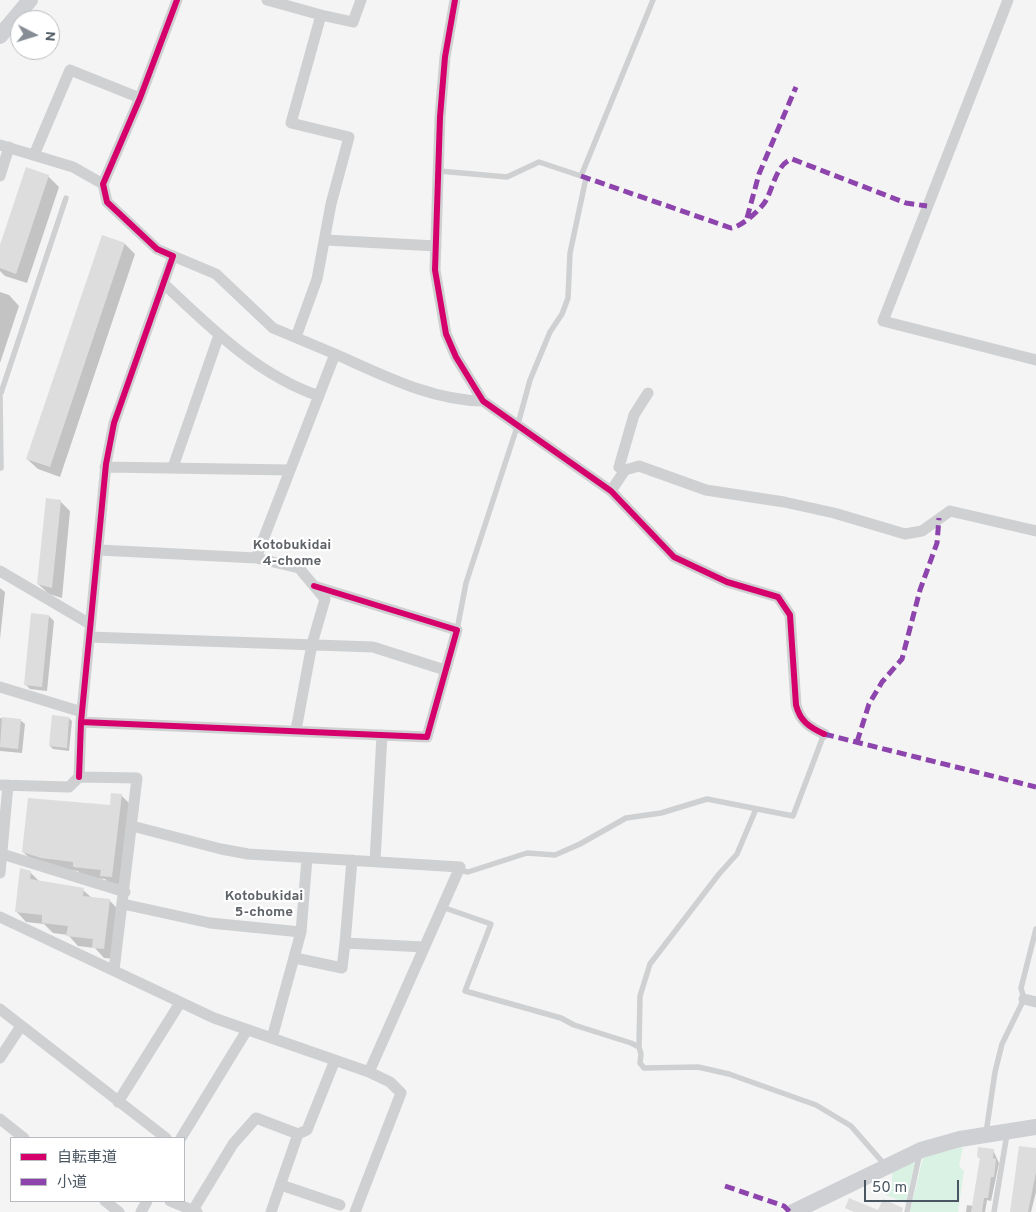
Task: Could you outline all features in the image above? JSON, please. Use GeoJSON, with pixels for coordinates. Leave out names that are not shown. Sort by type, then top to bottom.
{"type":"FeatureCollection","features":[{"type":"Feature","properties":{"kind":"main road"},"geometry":{"type":"LineString","coordinates":[[0,36],[28,1]]}},
{"type":"Feature","properties":{"kind":"main road"},"geometry":{"type":"LineString","coordinates":[[793,1212],[921,1150],[960,1139],[1036,1127]]}},
{"type":"Feature","properties":{"kind":"street"},"geometry":{"type":"LineString","coordinates":[[177,0],[140,98],[103,184],[107,202],[158,249],[216,274],[273,328],[411,387],[458,401],[483,401]]}},
{"type":"Feature","properties":{"kind":"street"},"geometry":{"type":"LineString","coordinates":[[267,0],[353,22],[361,0]]}},
{"type":"Feature","properties":{"kind":"street"},"geometry":{"type":"LineString","coordinates":[[455,0],[445,57],[436,246],[438,295],[446,334],[456,357],[483,401],[611,491],[674,557],[727,582],[778,596],[790,615],[796,705],[799,717],[811,728],[824,734]]}},
{"type":"Feature","properties":{"kind":"street"},"geometry":{"type":"LineString","coordinates":[[1008,0],[883,321],[1036,360]]}},
{"type":"Feature","properties":{"kind":"street"},"geometry":{"type":"LineString","coordinates":[[296,337],[317,279],[326,240],[331,204],[349,137],[291,123],[321,15]]}},
{"type":"Feature","properties":{"kind":"street"},"geometry":{"type":"LineString","coordinates":[[34,155],[70,70],[140,98]]}},
{"type":"Feature","properties":{"kind":"street"},"geometry":{"type":"LineString","coordinates":[[0,176],[5,146],[73,167],[103,184]]}},
{"type":"Feature","properties":{"kind":"street"},"geometry":{"type":"LineString","coordinates":[[326,240],[436,246]]}},
{"type":"Feature","properties":{"kind":"street"},"geometry":{"type":"LineString","coordinates":[[79,777],[81,717],[106,467],[114,424],[172,256]]}},
{"type":"Feature","properties":{"kind":"street"},"geometry":{"type":"LineString","coordinates":[[163,283],[219,336],[274,376],[296,388],[319,396]]}},
{"type":"Feature","properties":{"kind":"street"},"geometry":{"type":"LineString","coordinates":[[173,467],[219,336]]}},
{"type":"Feature","properties":{"kind":"street"},"geometry":{"type":"LineString","coordinates":[[256,558],[335,354]]}},
{"type":"Feature","properties":{"kind":"street"},"geometry":{"type":"LineString","coordinates":[[625,470],[619,467],[634,415],[648,393]]}},
{"type":"Feature","properties":{"kind":"street"},"geometry":{"type":"LineString","coordinates":[[611,491],[625,470],[639,466],[706,490],[784,502],[834,513],[905,534],[922,531],[950,511],[1036,531]]}},
{"type":"Feature","properties":{"kind":"street"},"geometry":{"type":"LineString","coordinates":[[106,467],[290,470]]}},
{"type":"Feature","properties":{"kind":"street"},"geometry":{"type":"LineString","coordinates":[[99,550],[256,558],[299,568],[325,599],[312,644],[296,730]]}},
{"type":"Feature","properties":{"kind":"street"},"geometry":{"type":"LineString","coordinates":[[0,571],[90,624]]}},
{"type":"Feature","properties":{"kind":"street"},"geometry":{"type":"LineString","coordinates":[[0,686],[81,717],[427,737],[457,630],[314,586]]}},
{"type":"Feature","properties":{"kind":"street"},"geometry":{"type":"LineString","coordinates":[[89,637],[373,647],[445,670]]}},
{"type":"Feature","properties":{"kind":"street"},"geometry":{"type":"LineString","coordinates":[[375,861],[382,735]]}},
{"type":"Feature","properties":{"kind":"street"},"geometry":{"type":"LineString","coordinates":[[0,872],[4,785],[69,786],[79,777],[137,778],[114,970]]}},
{"type":"Feature","properties":{"kind":"street"},"geometry":{"type":"LineString","coordinates":[[132,826],[221,850],[248,854],[460,867],[369,1072]]}},
{"type":"Feature","properties":{"kind":"street"},"geometry":{"type":"LineString","coordinates":[[2,854],[124,898],[210,923],[301,932]]}},
{"type":"Feature","properties":{"kind":"street"},"geometry":{"type":"LineString","coordinates":[[272,1038],[301,932],[307,858]]}},
{"type":"Feature","properties":{"kind":"street"},"geometry":{"type":"LineString","coordinates":[[295,958],[342,968],[346,943],[352,860]]}},
{"type":"Feature","properties":{"kind":"street"},"geometry":{"type":"LineString","coordinates":[[0,917],[180,1003],[247,1030],[369,1072],[390,1082],[401,1093],[355,1212]]}},
{"type":"Feature","properties":{"kind":"street"},"geometry":{"type":"LineString","coordinates":[[346,943],[424,947]]}},
{"type":"Feature","properties":{"kind":"street"},"geometry":{"type":"LineString","coordinates":[[1024,999],[1036,1002]]}},
{"type":"Feature","properties":{"kind":"street"},"geometry":{"type":"LineString","coordinates":[[118,1102],[180,1003]]}},
{"type":"Feature","properties":{"kind":"street"},"geometry":{"type":"LineString","coordinates":[[0,1009],[165,1137]]}},
{"type":"Feature","properties":{"kind":"street"},"geometry":{"type":"LineString","coordinates":[[0,1058],[21,1026]]}},
{"type":"Feature","properties":{"kind":"street"},"geometry":{"type":"LineString","coordinates":[[182,1137],[247,1030]]}},
{"type":"Feature","properties":{"kind":"street"},"geometry":{"type":"LineString","coordinates":[[172,1202],[195,1211],[233,1144],[256,1118],[298,1134],[307,1130],[335,1060]]}},
{"type":"Feature","properties":{"kind":"street"},"geometry":{"type":"LineString","coordinates":[[0,1119],[23,1137]]}},
{"type":"Feature","properties":{"kind":"street"},"geometry":{"type":"LineString","coordinates":[[271,1212],[298,1134]]}},
{"type":"Feature","properties":{"kind":"street"},"geometry":{"type":"LineString","coordinates":[[281,1185],[340,1205]]}},
{"type":"Feature","properties":{"kind":"street"},"geometry":{"type":"LineString","coordinates":[[106,1202],[119,1212]]}},
{"type":"Feature","properties":{"kind":"lane"},"geometry":{"type":"LineString","coordinates":[[439,171],[507,177],[540,162],[581,176],[653,0]]}},
{"type":"Feature","properties":{"kind":"lane"},"geometry":{"type":"LineString","coordinates":[[457,630],[466,583],[518,424],[530,380],[550,332],[562,314],[568,298],[570,253],[586,178]]}},
{"type":"Feature","properties":{"kind":"lane"},"geometry":{"type":"LineString","coordinates":[[1,468],[0,393],[66,198]]}},
{"type":"Feature","properties":{"kind":"lane"},"geometry":{"type":"LineString","coordinates":[[459,870],[468,872],[527,853],[555,855],[580,844],[626,818],[661,813],[698,800],[707,799],[793,816],[824,734]]}},
{"type":"Feature","properties":{"kind":"lane"},"geometry":{"type":"LineString","coordinates":[[756,809],[737,854],[719,874],[650,964],[640,996],[639,1047],[642,1054],[640,1063],[644,1068],[698,1067],[729,1074],[831,1112],[851,1126],[887,1166]]}},
{"type":"Feature","properties":{"kind":"lane"},"geometry":{"type":"LineString","coordinates":[[442,908],[491,924],[465,991],[561,1018],[574,1025],[639,1047]]}},
{"type":"Feature","properties":{"kind":"lane"},"geometry":{"type":"LineString","coordinates":[[985,1135],[994,1072],[1024,999],[1021,988],[1036,929]]}},
{"type":"Feature","properties":{"kind":"lane"},"geometry":{"type":"LineString","coordinates":[[994,1212],[1008,1132]]}},
{"type":"Feature","properties":{"kind":"lane"},"geometry":{"type":"LineString","coordinates":[[907,1212],[921,1150]]}},
{"type":"Feature","properties":{"kind":"green space"},"geometry":{"type":"Polygon","coordinates":[[[963,1147],[959,1166],[964,1171],[958,1212],[910,1212],[923,1157],[963,1147]]]}},
{"type":"Feature","properties":{"kind":"green space"},"geometry":{"type":"Polygon","coordinates":[[[915,1161],[906,1203],[886,1195],[892,1184],[892,1173],[915,1161]]]}},
{"type":"Feature","properties":{"kind":"building"},"geometry":{"type":"Polygon","coordinates":[[[26,167],[49,175],[16,274],[0,268],[0,245],[26,167]]]}},
{"type":"Feature","properties":{"kind":"building"},"geometry":{"type":"Polygon","coordinates":[[[102,235],[125,243],[50,467],[26,459],[102,235]]]}},
{"type":"Feature","properties":{"kind":"building"},"geometry":{"type":"Polygon","coordinates":[[[46,498],[61,500],[52,588],[37,584],[46,498]]]}},
{"type":"Feature","properties":{"kind":"building"},"geometry":{"type":"Polygon","coordinates":[[[31,613],[49,615],[42,687],[24,685],[31,613]]]}},
{"type":"Feature","properties":{"kind":"building"},"geometry":{"type":"Polygon","coordinates":[[[52,715],[69,717],[67,748],[49,746],[52,715]]]}},
{"type":"Feature","properties":{"kind":"building"},"geometry":{"type":"Polygon","coordinates":[[[2,717],[21,719],[18,749],[0,747],[2,717]]]}},
{"type":"Feature","properties":{"kind":"building"},"geometry":{"type":"Polygon","coordinates":[[[111,793],[122,794],[112,877],[100,876],[101,870],[73,867],[73,862],[41,858],[22,852],[28,798],[110,805],[111,793]]]}},
{"type":"Feature","properties":{"kind":"building"},"geometry":{"type":"Polygon","coordinates":[[[20,868],[31,871],[30,879],[84,888],[83,896],[110,899],[104,949],[92,948],[93,939],[66,936],[68,926],[42,923],[42,915],[15,912],[20,868]]]}},
{"type":"Feature","properties":{"kind":"building"},"geometry":{"type":"Polygon","coordinates":[[[1019,1146],[1036,1148],[1036,1172],[1028,1212],[1010,1212],[1019,1146]]]}},
{"type":"Feature","properties":{"kind":"building"},"geometry":{"type":"Polygon","coordinates":[[[978,1147],[994,1149],[993,1158],[996,1159],[994,1177],[991,1177],[988,1198],[984,1198],[982,1212],[971,1212],[980,1158],[977,1157],[978,1147]]]}},
{"type":"Feature","properties":{"kind":"building"},"geometry":{"type":"Polygon","coordinates":[[[849,1198],[878,1210],[883,1199],[903,1208],[902,1212],[854,1212],[845,1208],[849,1198]]]}},
{"type":"Feature","properties":{"kind":"marked path"},"geometry":{"type":"LineString","coordinates":[[747,218],[759,174],[796,87]]}},
{"type":"Feature","properties":{"kind":"marked path"},"geometry":{"type":"LineString","coordinates":[[581,176],[731,228],[745,222],[762,206],[782,166],[792,159],[906,203],[927,206]]}},
{"type":"Feature","properties":{"kind":"marked path"},"geometry":{"type":"LineString","coordinates":[[857,742],[869,704],[882,682],[902,659],[920,590],[937,543],[939,518]]}},
{"type":"Feature","properties":{"kind":"marked path"},"geometry":{"type":"LineString","coordinates":[[824,734],[1036,787]]}},
{"type":"Feature","properties":{"kind":"marked path"},"geometry":{"type":"LineString","coordinates":[[725,1186],[784,1206],[790,1212]]}},
{"type":"Feature","properties":{"kind":"cycle path"},"geometry":{"type":"LineString","coordinates":[[79,777],[81,722],[106,464],[114,423],[173,256],[157,249],[107,202],[103,184],[140,98],[177,0]]}},
{"type":"Feature","properties":{"kind":"cycle path"},"geometry":{"type":"LineString","coordinates":[[455,0],[445,57],[440,117],[435,270],[446,334],[456,357],[483,401],[611,491],[674,557],[727,582],[778,597],[790,615],[798,711],[806,723],[824,734]]}},
{"type":"Feature","properties":{"kind":"cycle path"},"geometry":{"type":"LineString","coordinates":[[81,722],[427,737],[457,630],[314,586]]}},
{"type":"Feature","properties":{"kind":"district","name":"Kotobukidai 4-chome"},"geometry":{"type":"Point","coordinates":[292,554]}},
{"type":"Feature","properties":{"kind":"district","name":"Kotobukidai 5-chome"},"geometry":{"type":"Point","coordinates":[264,906]}}]}
